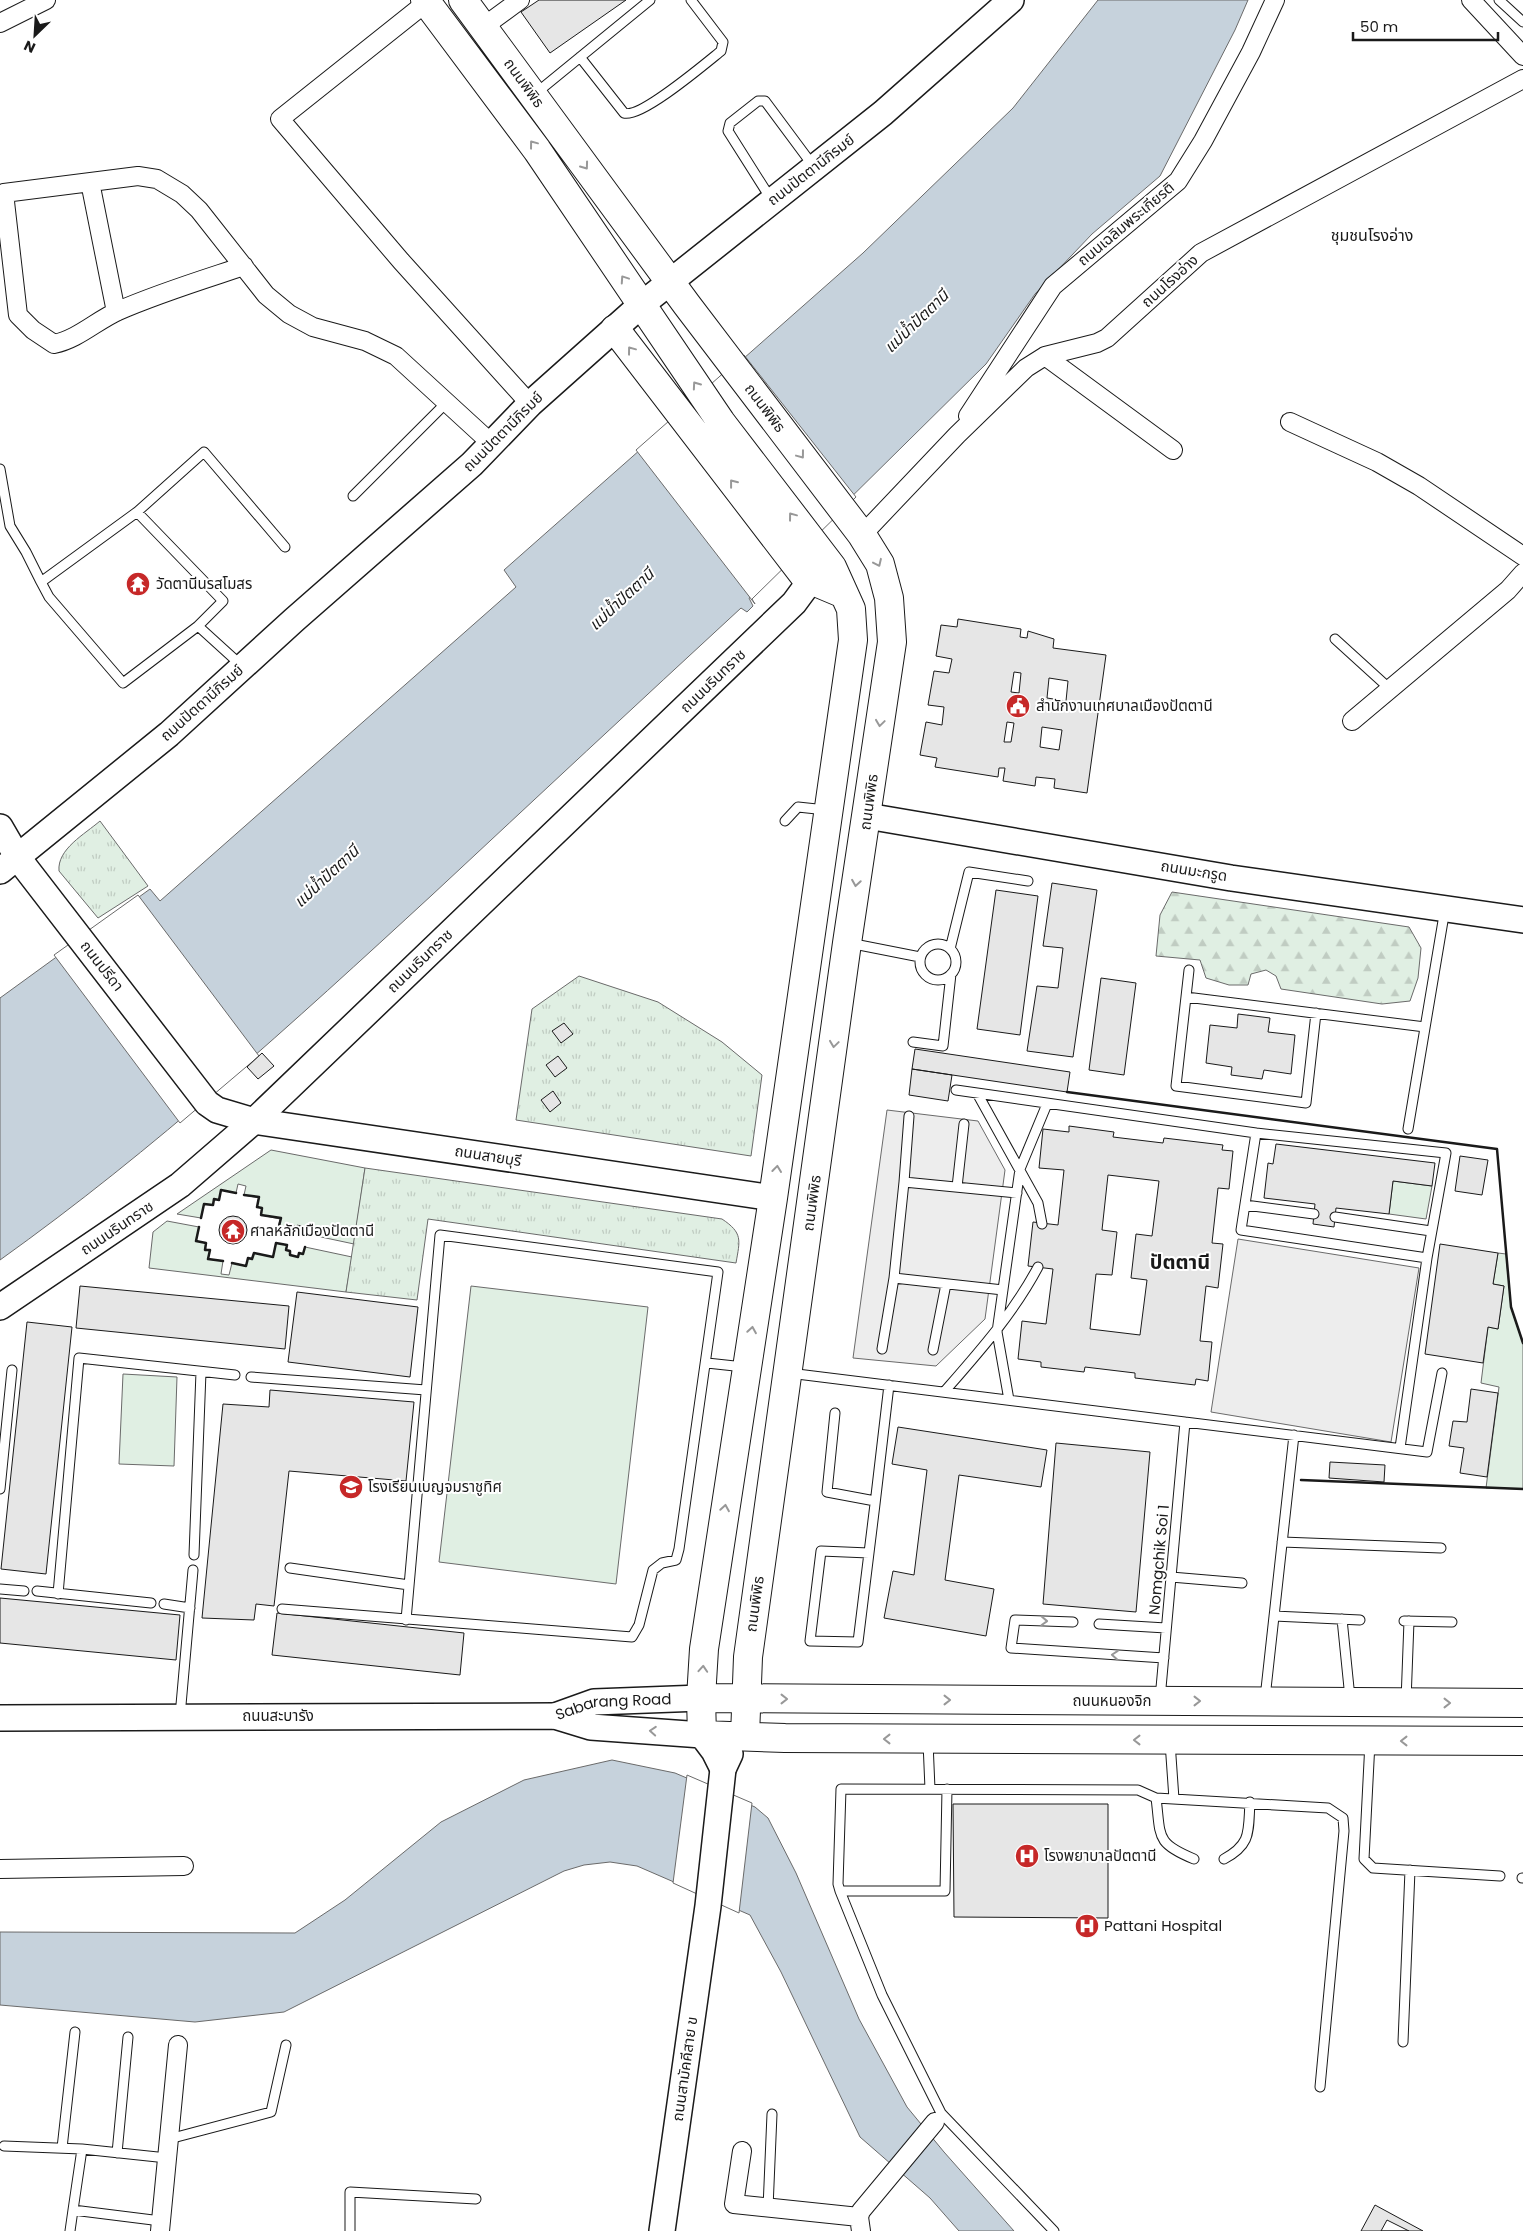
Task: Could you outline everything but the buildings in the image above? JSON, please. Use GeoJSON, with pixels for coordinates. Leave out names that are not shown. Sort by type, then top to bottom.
{"type":"FeatureCollection","features":[{"type":"Feature","properties":{"kind":"main road","name":"ถนนพิพิธ"},"geometry":{"type":"LineString","coordinates":[[463,0],[687,305],[857,529],[880,564],[889,598],[892,642],[847,943],[809,1225],[786,1372],[748,1658],[745,1736]]}},
{"type":"Feature","properties":{"kind":"main road","name":"ถนนพิพิธ"},"geometry":{"type":"LineString","coordinates":[[426,1],[537,150],[660,334],[722,422],[832,567],[851,609],[853,640],[808,938],[771,1209],[704,1649],[701,1698],[702,1735]]}},
{"type":"Feature","properties":{"kind":"main road"},"geometry":{"type":"LineString","coordinates":[[615,329],[808,579],[844,594]]}},
{"type":"Feature","properties":{"kind":"main road"},"geometry":{"type":"LineString","coordinates":[[827,810],[867,816]]}},
{"type":"Feature","properties":{"kind":"main road"},"geometry":{"type":"LineString","coordinates":[[808,938],[847,943]]}},
{"type":"Feature","properties":{"kind":"main road"},"geometry":{"type":"LineString","coordinates":[[790,1069],[830,1074]]}},
{"type":"Feature","properties":{"kind":"main road"},"geometry":{"type":"LineString","coordinates":[[771,1209],[809,1225]]}},
{"type":"Feature","properties":{"kind":"main road"},"geometry":{"type":"LineString","coordinates":[[746,1368],[786,1372]]}},
{"type":"Feature","properties":{"kind":"main road","name":"ถนนหนองจิก"},"geometry":{"type":"LineString","coordinates":[[701,1698],[1523,1704]]}},
{"type":"Feature","properties":{"kind":"main road"},"geometry":{"type":"LineString","coordinates":[[1264,1741],[1265,1701]]}},
{"type":"Feature","properties":{"kind":"main road"},"geometry":{"type":"LineString","coordinates":[[1361,1702],[1370,1741]]}},
{"type":"Feature","properties":{"kind":"main road"},"geometry":{"type":"LineString","coordinates":[[702,1735],[928,1739],[1523,1741]]}},
{"type":"Feature","properties":{"kind":"street"},"geometry":{"type":"LineString","coordinates":[[0,24],[46,0]]}},
{"type":"Feature","properties":{"kind":"street"},"geometry":{"type":"LineString","coordinates":[[482,27],[520,0]]}},
{"type":"Feature","properties":{"kind":"street","name":"ถนนปัตตานีภิรมย์"},"geometry":{"type":"LineString","coordinates":[[9,865],[169,734],[242,666],[472,464],[530,404],[641,305],[883,113],[1011,0]]}},
{"type":"Feature","properties":{"kind":"street","name":"ถนนเฉลิมพระเกียรติ"},"geometry":{"type":"LineString","coordinates":[[957,435],[984,388],[1053,286],[1178,181],[1203,141],[1243,68],[1275,0]]}},
{"type":"Feature","properties":{"kind":"street"},"geometry":{"type":"LineString","coordinates":[[1471,0],[1523,56]]}},
{"type":"Feature","properties":{"kind":"street"},"geometry":{"type":"LineString","coordinates":[[426,1],[280,119],[401,261],[530,404]]}},
{"type":"Feature","properties":{"kind":"street","name":"ถนนโรงอ่าง"},"geometry":{"type":"LineString","coordinates":[[857,529],[1026,368],[1045,356],[1097,343],[1107,338],[1201,253],[1523,79]]}},
{"type":"Feature","properties":{"kind":"street"},"geometry":{"type":"LineString","coordinates":[[244,266],[156,296],[116,312],[67,341],[54,344],[18,316],[4,193],[138,176],[157,179],[182,194],[199,210],[244,266],[266,294],[289,314],[313,326],[365,341],[396,356],[492,444]]}},
{"type":"Feature","properties":{"kind":"street"},"geometry":{"type":"LineString","coordinates":[[90,182],[116,312]]}},
{"type":"Feature","properties":{"kind":"street"},"geometry":{"type":"LineString","coordinates":[[1045,356],[1173,450]]}},
{"type":"Feature","properties":{"kind":"street"},"geometry":{"type":"LineString","coordinates":[[1290,422],[1377,462],[1419,486],[1523,556]]}},
{"type":"Feature","properties":{"kind":"street"},"geometry":{"type":"LineString","coordinates":[[1352,721],[1508,590],[1523,573]]}},
{"type":"Feature","properties":{"kind":"street","name":"ถนนนรินทราช"},"geometry":{"type":"LineString","coordinates":[[0,1307],[180,1185],[254,1121],[794,603],[808,579]]}},
{"type":"Feature","properties":{"kind":"street","name":"ถนนมะกรูด"},"geometry":{"type":"LineString","coordinates":[[867,816],[1231,878],[1523,920]]}},
{"type":"Feature","properties":{"kind":"street","name":"ถนนปรีดา"},"geometry":{"type":"LineString","coordinates":[[0,827],[9,865],[48,897],[207,1103]]}},
{"type":"Feature","properties":{"kind":"street","name":"ถนนสายบุรี"},"geometry":{"type":"LineString","coordinates":[[207,1103],[217,1110],[254,1121],[771,1209]]}},
{"type":"Feature","properties":{"kind":"street","name":"Sabarang Road"},"geometry":{"type":"LineString","coordinates":[[555,1716],[594,1702],[701,1698]]}},
{"type":"Feature","properties":{"kind":"street","name":"Sabarang Road"},"geometry":{"type":"LineString","coordinates":[[555,1716],[591,1727],[702,1735]]}},
{"type":"Feature","properties":{"kind":"street","name":"ถนนสะบารัง"},"geometry":{"type":"LineString","coordinates":[[0,1718],[555,1716]]}},
{"type":"Feature","properties":{"kind":"street"},"geometry":{"type":"LineString","coordinates":[[702,1735],[714,1751],[722,1773]]}},
{"type":"Feature","properties":{"kind":"street"},"geometry":{"type":"LineString","coordinates":[[722,1773],[733,1749],[745,1736]]}},
{"type":"Feature","properties":{"kind":"street","name":"ถนนสามัคคีสาย ข"},"geometry":{"type":"LineString","coordinates":[[662,2231],[708,1906],[722,1773]]}},
{"type":"Feature","properties":{"kind":"street"},"geometry":{"type":"LineString","coordinates":[[0,1869],[184,1866]]}},
{"type":"Feature","properties":{"kind":"street"},"geometry":{"type":"LineString","coordinates":[[160,2226],[178,2045]]}},
{"type":"Feature","properties":{"kind":"street"},"geometry":{"type":"LineString","coordinates":[[742,2150],[734,2204],[860,2224],[890,2175],[938,2118]]}},
{"type":"Feature","properties":{"kind":"lane"},"geometry":{"type":"LineString","coordinates":[[533,96],[650,0]]}},
{"type":"Feature","properties":{"kind":"lane"},"geometry":{"type":"LineString","coordinates":[[580,57],[624,113],[635,114],[676,86],[721,51],[723,42],[691,0]]}},
{"type":"Feature","properties":{"kind":"lane"},"geometry":{"type":"LineString","coordinates":[[1499,0],[1523,22]]}},
{"type":"Feature","properties":{"kind":"lane"},"geometry":{"type":"LineString","coordinates":[[772,200],[728,131],[730,123],[758,101],[766,101],[815,167]]}},
{"type":"Feature","properties":{"kind":"lane"},"geometry":{"type":"LineString","coordinates":[[353,496],[448,402]]}},
{"type":"Feature","properties":{"kind":"lane"},"geometry":{"type":"LineString","coordinates":[[41,582],[137,512],[204,452],[285,547]]}},
{"type":"Feature","properties":{"kind":"lane"},"geometry":{"type":"LineString","coordinates":[[0,470],[10,526],[26,552],[49,597],[123,683],[198,626],[222,601],[137,512]]}},
{"type":"Feature","properties":{"kind":"lane"},"geometry":{"type":"LineString","coordinates":[[198,626],[242,666]]}},
{"type":"Feature","properties":{"kind":"lane"},"geometry":{"type":"LineString","coordinates":[[1335,639],[1390,689]]}},
{"type":"Feature","properties":{"kind":"lane"},"geometry":{"type":"LineString","coordinates":[[785,821],[798,807],[827,810]]}},
{"type":"Feature","properties":{"kind":"lane"},"geometry":{"type":"LineString","coordinates":[[950,949],[969,872],[1028,880]]}},
{"type":"Feature","properties":{"kind":"lane"},"geometry":{"type":"LineString","coordinates":[[1408,1130],[1445,909]]}},
{"type":"Feature","properties":{"kind":"lane"},"geometry":{"type":"LineString","coordinates":[[847,943],[920,957]]}},
{"type":"Feature","properties":{"kind":"lane"},"geometry":{"type":"LineString","coordinates":[[913,1042],[943,1046],[951,974],[955,966],[955,957],[950,949],[942,944],[932,944],[924,949],[920,957],[920,966],[925,975],[934,979],[943,979],[951,974]]}},
{"type":"Feature","properties":{"kind":"lane"},"geometry":{"type":"LineString","coordinates":[[1189,970],[1176,1086],[1306,1104],[1316,1013]]}},
{"type":"Feature","properties":{"kind":"lane"},"geometry":{"type":"LineString","coordinates":[[1186,997],[1425,1027]]}},
{"type":"Feature","properties":{"kind":"lane"},"geometry":{"type":"LineString","coordinates":[[956,1090],[1256,1133],[1446,1153],[1431,1230],[1400,1448]]}},
{"type":"Feature","properties":{"kind":"lane"},"geometry":{"type":"LineString","coordinates":[[977,1093],[1038,1203],[1042,1224]]}},
{"type":"Feature","properties":{"kind":"lane"},"geometry":{"type":"LineString","coordinates":[[1009,1400],[997,1332],[1020,1168],[1047,1104]]}},
{"type":"Feature","properties":{"kind":"lane"},"geometry":{"type":"LineString","coordinates":[[882,1349],[894,1278],[910,1116]]}},
{"type":"Feature","properties":{"kind":"lane"},"geometry":{"type":"LineString","coordinates":[[957,1187],[964,1124]]}},
{"type":"Feature","properties":{"kind":"lane"},"geometry":{"type":"LineString","coordinates":[[1256,1133],[1241,1230],[1427,1258]]}},
{"type":"Feature","properties":{"kind":"lane"},"geometry":{"type":"LineString","coordinates":[[904,1182],[1016,1193]]}},
{"type":"Feature","properties":{"kind":"lane"},"geometry":{"type":"LineString","coordinates":[[1245,1206],[1314,1214]]}},
{"type":"Feature","properties":{"kind":"lane"},"geometry":{"type":"LineString","coordinates":[[1335,1217],[1431,1230]]}},
{"type":"Feature","properties":{"kind":"lane"},"geometry":{"type":"LineString","coordinates":[[282,1609],[406,1620],[632,1637],[639,1625],[653,1570],[662,1564],[676,1560],[679,1549],[707,1363],[718,1272],[440,1235],[406,1620]]}},
{"type":"Feature","properties":{"kind":"lane"},"geometry":{"type":"LineString","coordinates":[[944,1392],[997,1332],[1023,1296],[1038,1267]]}},
{"type":"Feature","properties":{"kind":"lane"},"geometry":{"type":"LineString","coordinates":[[894,1278],[1003,1290]]}},
{"type":"Feature","properties":{"kind":"lane"},"geometry":{"type":"LineString","coordinates":[[933,1350],[946,1284]]}},
{"type":"Feature","properties":{"kind":"lane"},"geometry":{"type":"LineString","coordinates":[[58,1594],[79,1358],[235,1375]]}},
{"type":"Feature","properties":{"kind":"lane"},"geometry":{"type":"LineString","coordinates":[[707,1363],[746,1368]]}},
{"type":"Feature","properties":{"kind":"lane"},"geometry":{"type":"LineString","coordinates":[[0,1489],[12,1370]]}},
{"type":"Feature","properties":{"kind":"lane"},"geometry":{"type":"LineString","coordinates":[[194,1555],[201,1372]]}},
{"type":"Feature","properties":{"kind":"lane"},"geometry":{"type":"LineString","coordinates":[[786,1372],[1427,1452],[1442,1372]]}},
{"type":"Feature","properties":{"kind":"lane"},"geometry":{"type":"LineString","coordinates":[[251,1377],[426,1390]]}},
{"type":"Feature","properties":{"kind":"lane"},"geometry":{"type":"LineString","coordinates":[[869,1553],[821,1551],[810,1641],[858,1642],[869,1553],[889,1385]]}},
{"type":"Feature","properties":{"kind":"lane"},"geometry":{"type":"LineString","coordinates":[[835,1413],[827,1492],[875,1501]]}},
{"type":"Feature","properties":{"kind":"lane","name":"Nomgchik Soi 1"},"geometry":{"type":"LineString","coordinates":[[1160,1701],[1185,1422]]}},
{"type":"Feature","properties":{"kind":"lane"},"geometry":{"type":"LineString","coordinates":[[1265,1701],[1294,1435]]}},
{"type":"Feature","properties":{"kind":"lane"},"geometry":{"type":"LineString","coordinates":[[1282,1542],[1440,1548]]}},
{"type":"Feature","properties":{"kind":"lane"},"geometry":{"type":"LineString","coordinates":[[290,1568],[409,1585]]}},
{"type":"Feature","properties":{"kind":"lane"},"geometry":{"type":"LineString","coordinates":[[180,1716],[193,1570]]}},
{"type":"Feature","properties":{"kind":"lane"},"geometry":{"type":"LineString","coordinates":[[1171,1576],[1242,1584]]}},
{"type":"Feature","properties":{"kind":"lane"},"geometry":{"type":"LineString","coordinates":[[0,1589],[24,1591]]}},
{"type":"Feature","properties":{"kind":"lane"},"geometry":{"type":"LineString","coordinates":[[37,1591],[151,1603]]}},
{"type":"Feature","properties":{"kind":"lane"},"geometry":{"type":"LineString","coordinates":[[164,1604],[190,1608]]}},
{"type":"Feature","properties":{"kind":"lane"},"geometry":{"type":"LineString","coordinates":[[1274,1616],[1360,1620]]}},
{"type":"Feature","properties":{"kind":"lane"},"geometry":{"type":"LineString","coordinates":[[1342,1619],[1361,1702]]}},
{"type":"Feature","properties":{"kind":"lane"},"geometry":{"type":"LineString","coordinates":[[1073,1622],[1014,1620],[1011,1648],[1164,1658]]}},
{"type":"Feature","properties":{"kind":"lane"},"geometry":{"type":"LineString","coordinates":[[1406,1703],[1406,1621],[1452,1622]]}},
{"type":"Feature","properties":{"kind":"lane"},"geometry":{"type":"LineString","coordinates":[[1099,1624],[1166,1628]]}},
{"type":"Feature","properties":{"kind":"lane"},"geometry":{"type":"LineString","coordinates":[[928,1739],[930,1789]]}},
{"type":"Feature","properties":{"kind":"lane"},"geometry":{"type":"LineString","coordinates":[[1170,1740],[1174,1799]]}},
{"type":"Feature","properties":{"kind":"lane"},"geometry":{"type":"LineString","coordinates":[[1370,1741],[1364,1859],[1373,1868],[1500,1876]]}},
{"type":"Feature","properties":{"kind":"lane"},"geometry":{"type":"LineString","coordinates":[[1054,2231],[938,2118],[882,1995],[840,1891],[838,1884],[841,1789],[1138,1790],[1156,1798],[1328,1808],[1343,1818],[1344,1832],[1320,2087]]}},
{"type":"Feature","properties":{"kind":"lane"},"geometry":{"type":"LineString","coordinates":[[840,1891],[945,1891],[947,1789]]}},
{"type":"Feature","properties":{"kind":"lane"},"geometry":{"type":"LineString","coordinates":[[1156,1798],[1161,1837],[1172,1850],[1194,1859]]}},
{"type":"Feature","properties":{"kind":"lane"},"geometry":{"type":"LineString","coordinates":[[1224,1858],[1238,1851],[1247,1838],[1250,1802]]}},
{"type":"Feature","properties":{"kind":"lane"},"geometry":{"type":"LineString","coordinates":[[1402,2042],[1410,1870]]}},
{"type":"Feature","properties":{"kind":"lane"},"geometry":{"type":"LineString","coordinates":[[62,2148],[75,2032]]}},
{"type":"Feature","properties":{"kind":"lane"},"geometry":{"type":"LineString","coordinates":[[117,2153],[128,2036]]}},
{"type":"Feature","properties":{"kind":"lane"},"geometry":{"type":"LineString","coordinates":[[169,2138],[271,2112],[286,2045]]}},
{"type":"Feature","properties":{"kind":"lane"},"geometry":{"type":"LineString","coordinates":[[768,2208],[772,2114]]}},
{"type":"Feature","properties":{"kind":"lane"},"geometry":{"type":"LineString","coordinates":[[4,2146],[82,2149],[167,2158]]}},
{"type":"Feature","properties":{"kind":"lane"},"geometry":{"type":"LineString","coordinates":[[70,2231],[82,2149]]}},
{"type":"Feature","properties":{"kind":"lane"},"geometry":{"type":"LineString","coordinates":[[350,2231],[350,2192],[476,2199]]}},
{"type":"Feature","properties":{"kind":"lane"},"geometry":{"type":"LineString","coordinates":[[73,2210],[160,2226]]}},
{"type":"Feature","properties":{"kind":"green space"},"geometry":{"type":"Polygon","coordinates":[[[100,821],[148,886],[98,918],[59,871],[62,856],[67,849],[100,821]]]}},
{"type":"Feature","properties":{"kind":"green space"},"geometry":{"type":"Polygon","coordinates":[[[1172,892],[1409,927],[1421,948],[1418,978],[1410,1001],[1382,1004],[1281,989],[1276,976],[1266,970],[1251,974],[1248,985],[1229,985],[1206,978],[1200,960],[1156,956],[1160,915],[1172,892]]]}},
{"type":"Feature","properties":{"kind":"green space"},"geometry":{"type":"Polygon","coordinates":[[[579,976],[658,1002],[722,1042],[762,1075],[751,1156],[516,1120],[532,1009],[579,976]]]}},
{"type":"Feature","properties":{"kind":"green space"},"geometry":{"type":"Polygon","coordinates":[[[271,1150],[365,1168],[354,1244],[307,1234],[308,1230],[304,1229],[305,1227],[297,1225],[296,1227],[291,1226],[290,1232],[278,1230],[280,1219],[261,1215],[262,1208],[257,1207],[259,1198],[244,1195],[246,1186],[238,1184],[236,1193],[221,1190],[219,1200],[214,1199],[213,1205],[204,1204],[201,1218],[177,1214],[271,1150]]]}},
{"type":"Feature","properties":{"kind":"green space"},"geometry":{"type":"Polygon","coordinates":[[[365,1168],[722,1219],[737,1233],[739,1243],[736,1263],[428,1219],[417,1300],[346,1292],[365,1168]]]}},
{"type":"Feature","properties":{"kind":"green space"},"geometry":{"type":"Polygon","coordinates":[[[1393,1181],[1432,1186],[1426,1219],[1389,1214],[1393,1181]]]}},
{"type":"Feature","properties":{"kind":"green space"},"geometry":{"type":"Polygon","coordinates":[[[167,1221],[199,1227],[196,1241],[206,1243],[205,1249],[210,1250],[208,1259],[223,1261],[221,1274],[229,1275],[232,1263],[246,1266],[248,1258],[252,1258],[254,1253],[273,1257],[276,1243],[287,1245],[286,1250],[290,1251],[290,1255],[298,1257],[299,1253],[303,1254],[305,1247],[352,1257],[346,1292],[149,1268],[153,1232],[167,1221]]]}},
{"type":"Feature","properties":{"kind":"green space"},"geometry":{"type":"Polygon","coordinates":[[[1498,1253],[1506,1254],[1511,1307],[1523,1343],[1523,1489],[1486,1488],[1499,1387],[1481,1383],[1488,1327],[1498,1329],[1504,1286],[1493,1284],[1498,1253]]]}},
{"type":"Feature","properties":{"kind":"green space"},"geometry":{"type":"Polygon","coordinates":[[[471,1286],[648,1307],[616,1584],[439,1562],[471,1286]]]}},
{"type":"Feature","properties":{"kind":"green space"},"geometry":{"type":"Polygon","coordinates":[[[123,1374],[177,1377],[174,1466],[119,1464],[123,1374]]]}},
{"type":"Feature","properties":{"kind":"shaded area"},"geometry":{"type":"Polygon","coordinates":[[[887,1110],[978,1121],[1005,1170],[985,1319],[936,1366],[853,1358],[887,1110]]]}},
{"type":"Feature","properties":{"kind":"shaded area"},"geometry":{"type":"Polygon","coordinates":[[[1238,1239],[1419,1268],[1391,1442],[1211,1412],[1238,1239]]]}},
{"type":"Feature","properties":{"kind":"water","name":"แม่น้ำปัตตานี"},"geometry":{"type":"Polygon","coordinates":[[[1098,0],[1248,0],[1235,30],[1160,176],[1092,234],[1035,294],[986,364],[749,598],[753,606],[747,612],[741,608],[380,943],[222,1084],[113,1175],[0,1260],[0,998],[150,889],[160,901],[516,587],[504,570],[863,253],[1013,108],[1098,0]]]}},
{"type":"Feature","properties":{"kind":"water"},"geometry":{"type":"Polygon","coordinates":[[[612,1760],[675,1773],[755,1807],[768,1818],[796,1873],[859,2019],[907,2107],[1014,2231],[959,2231],[930,2198],[860,2137],[781,1972],[750,1915],[637,1866],[610,1862],[584,1865],[564,1871],[284,2012],[195,2022],[0,2005],[0,1932],[295,1933],[345,1900],[441,1822],[524,1780],[612,1760]]]}},
{"type":"Feature","properties":{"kind":"pier"},"geometry":{"type":"Polygon","coordinates":[[[744,355],[856,497],[752,599],[755,604],[636,450],[744,355]]]}},
{"type":"Feature","properties":{"kind":"pier"},"geometry":{"type":"Polygon","coordinates":[[[138,895],[259,1056],[180,1123],[54,955],[138,895]]]}},
{"type":"Feature","properties":{"kind":"pier"},"geometry":{"type":"Polygon","coordinates":[[[687,1775],[752,1803],[739,1913],[673,1883],[687,1775]]]}},
{"type":"Feature","properties":{"kind":"wall"},"geometry":{"type":"LineString","coordinates":[[1067,1092],[1497,1149],[1511,1307],[1523,1343]]}},
{"type":"Feature","properties":{"kind":"wall"},"geometry":{"type":"LineString","coordinates":[[201,1218],[204,1204],[213,1205],[214,1199],[219,1200],[221,1190],[236,1193]]}},
{"type":"Feature","properties":{"kind":"wall"},"geometry":{"type":"LineString","coordinates":[[244,1195],[259,1197],[257,1207],[262,1208],[261,1215],[281,1218],[278,1230],[290,1232],[291,1226],[305,1227],[304,1229],[308,1230],[307,1236]]}},
{"type":"Feature","properties":{"kind":"wall"},"geometry":{"type":"LineString","coordinates":[[199,1227],[196,1241],[206,1243],[205,1250],[210,1250],[208,1259],[223,1261]]}},
{"type":"Feature","properties":{"kind":"wall"},"geometry":{"type":"LineString","coordinates":[[232,1263],[246,1266],[248,1258],[252,1259],[254,1253],[273,1257],[276,1243],[287,1245],[286,1250],[290,1251],[290,1255],[298,1257],[299,1253],[303,1254],[305,1247]]}},
{"type":"Feature","properties":{"kind":"wall"},"geometry":{"type":"LineString","coordinates":[[1301,1480],[1523,1489]]}},
{"type":"Feature","properties":{"kind":"place","name":"วัดตานีนรสโมสร"},"geometry":{"type":"Point","coordinates":[138,584]}},
{"type":"Feature","properties":{"kind":"place","name":"สำนักงานเทศบาลเมืองปัตตานี"},"geometry":{"type":"Point","coordinates":[1018,706]}},
{"type":"Feature","properties":{"kind":"place","name":"ศาลหลักเมืองปัตตานี"},"geometry":{"type":"Point","coordinates":[233,1231]}},
{"type":"Feature","properties":{"kind":"place","name":"โรงเรียนเบญจมราชูทิศ"},"geometry":{"type":"Point","coordinates":[351,1487]}},
{"type":"Feature","properties":{"kind":"place","name":"โรงพยาบาลปัตตานี"},"geometry":{"type":"Point","coordinates":[1027,1856]}},
{"type":"Feature","properties":{"kind":"place","name":"Pattani Hospital"},"geometry":{"type":"Point","coordinates":[1087,1926]}},
{"type":"Feature","properties":{"kind":"district","name":"ชุมชนโรงอ่าง"},"geometry":{"type":"Point","coordinates":[1372,235]}},
{"type":"Feature","properties":{"kind":"district","name":"ปัตตานี"},"geometry":{"type":"Point","coordinates":[1180,1262]}}]}
